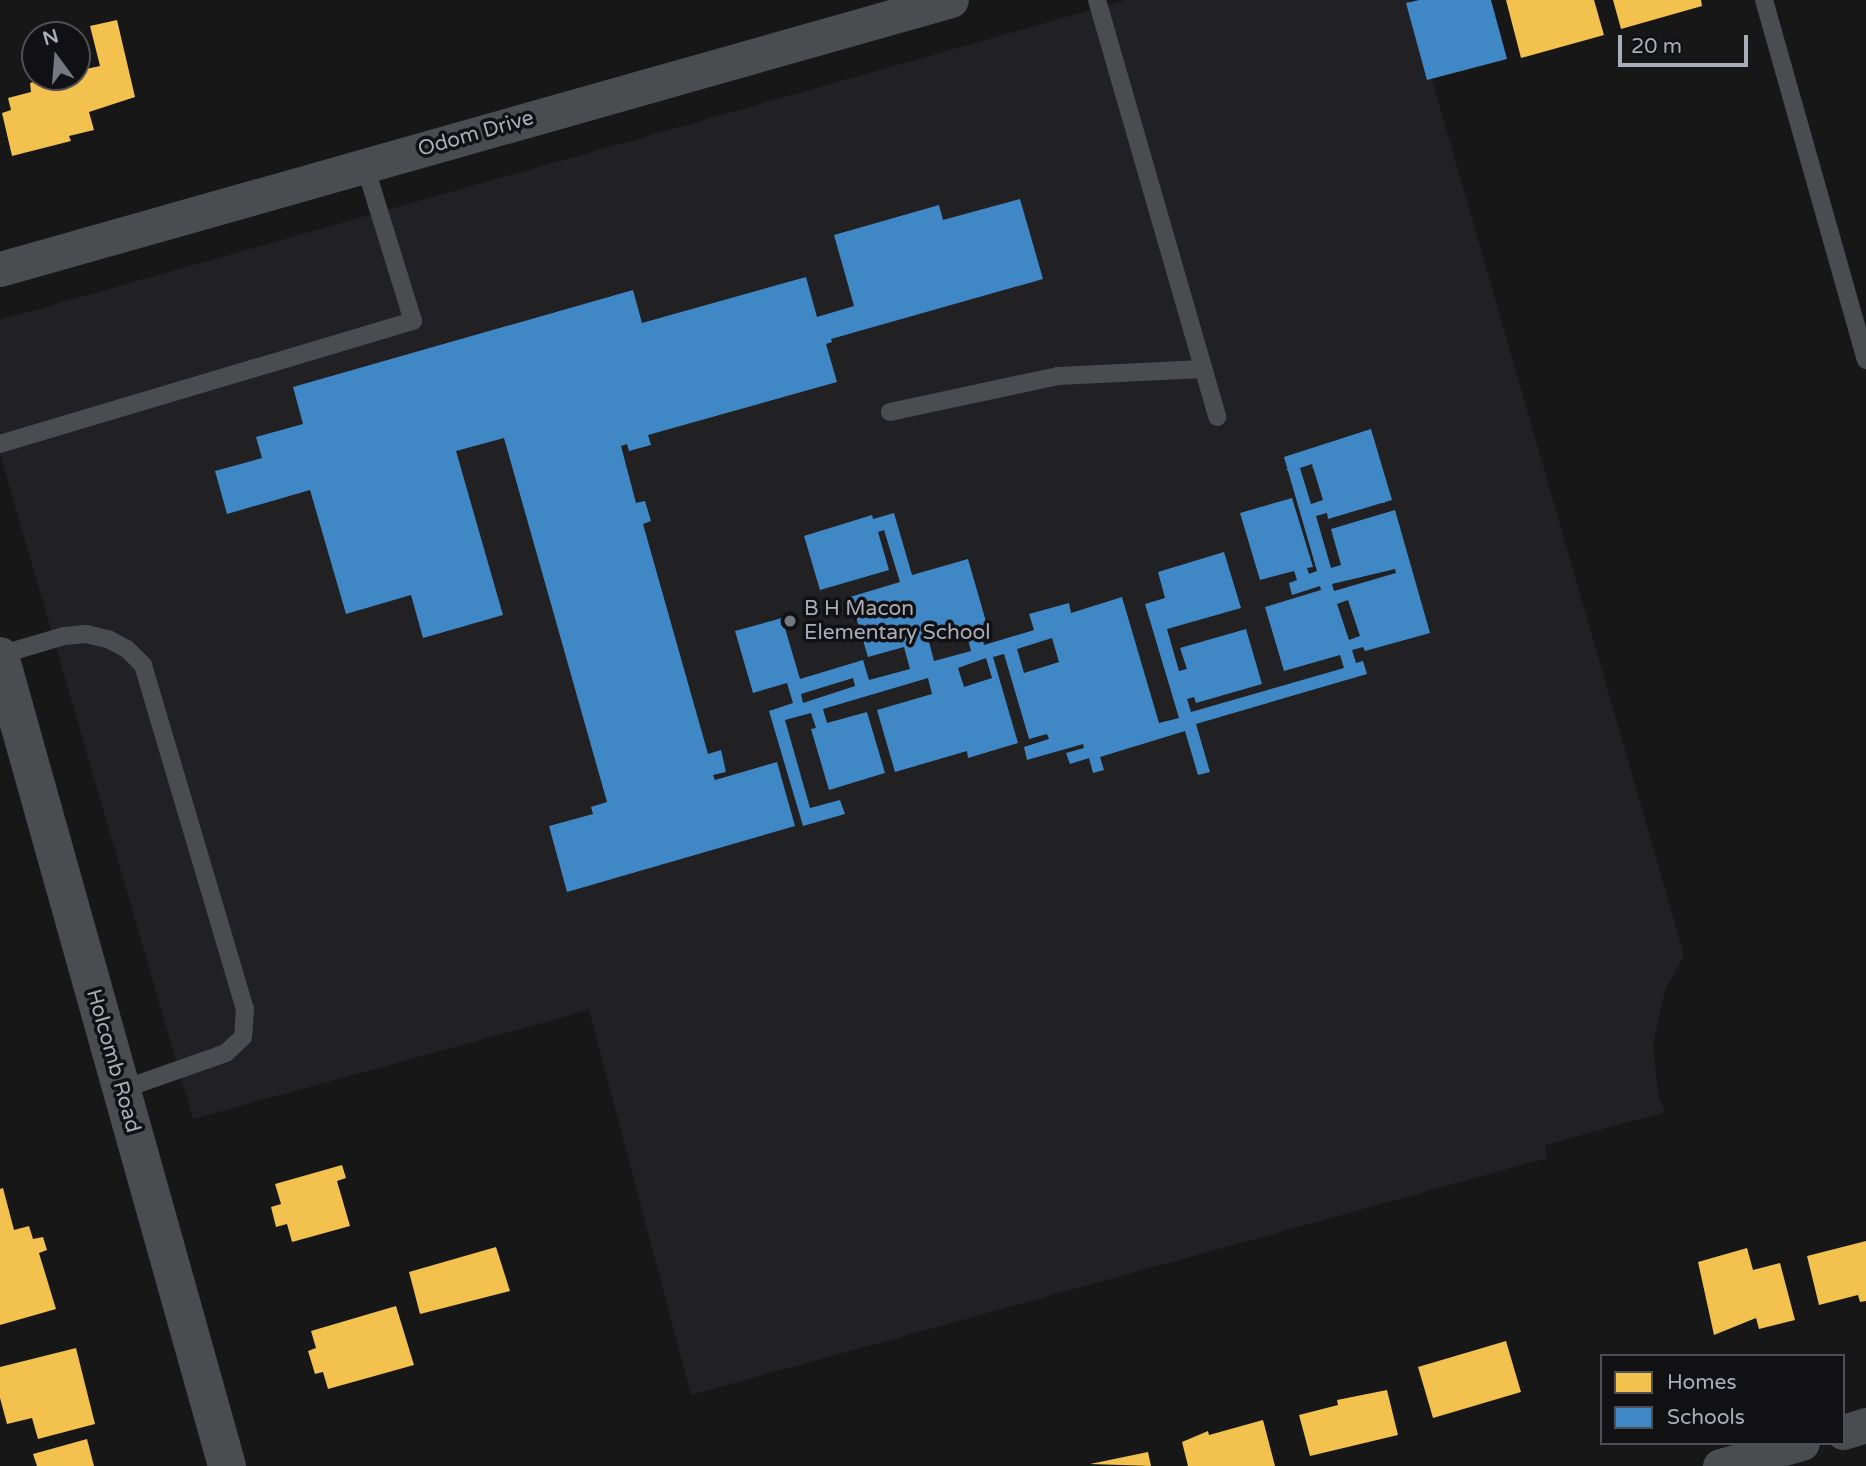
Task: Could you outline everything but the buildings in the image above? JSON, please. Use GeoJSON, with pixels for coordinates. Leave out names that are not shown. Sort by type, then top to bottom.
{"type":"FeatureCollection","features":[{"type":"Feature","properties":{"kind":"street","name":"Odom Drive"},"geometry":{"type":"LineString","coordinates":[[0,269],[951,0]]}},
{"type":"Feature","properties":{"kind":"street","name":"Holcomb Road"},"geometry":{"type":"LineString","coordinates":[[0,655],[227,1466]]}},
{"type":"Feature","properties":{"kind":"street"},"geometry":{"type":"LineString","coordinates":[[1845,1431],[1866,1426]]}},
{"type":"Feature","properties":{"kind":"street"},"geometry":{"type":"LineString","coordinates":[[1720,1466],[1795,1445]]}},
{"type":"Feature","properties":{"kind":"lane"},"geometry":{"type":"LineString","coordinates":[[1097,0],[1217,417]]}},
{"type":"Feature","properties":{"kind":"lane"},"geometry":{"type":"LineString","coordinates":[[1764,0],[1866,360]]}},
{"type":"Feature","properties":{"kind":"lane"},"geometry":{"type":"LineString","coordinates":[[0,444],[413,321],[365,166]]}},
{"type":"Feature","properties":{"kind":"lane"},"geometry":{"type":"LineString","coordinates":[[890,412],[1058,376],[1203,369]]}},
{"type":"Feature","properties":{"kind":"lane"},"geometry":{"type":"LineString","coordinates":[[0,655],[64,636],[86,634],[108,639],[127,649],[143,665],[245,1009],[243,1037],[226,1053],[121,1090]]}},
{"type":"Feature","properties":{"kind":"shaded area","name":"B H Macon Elementary School"},"geometry":{"type":"Polygon","coordinates":[[[1126,0],[1409,0],[1684,955],[1665,991],[1653,1045],[1658,1093],[1665,1112],[1545,1145],[1547,1158],[691,1395],[589,1010],[193,1119],[0,454],[0,320],[1126,0]]]}},
{"type":"Feature","properties":{"kind":"place","name":"B H Macon Elementary School"},"geometry":{"type":"Point","coordinates":[790,621]}}]}
